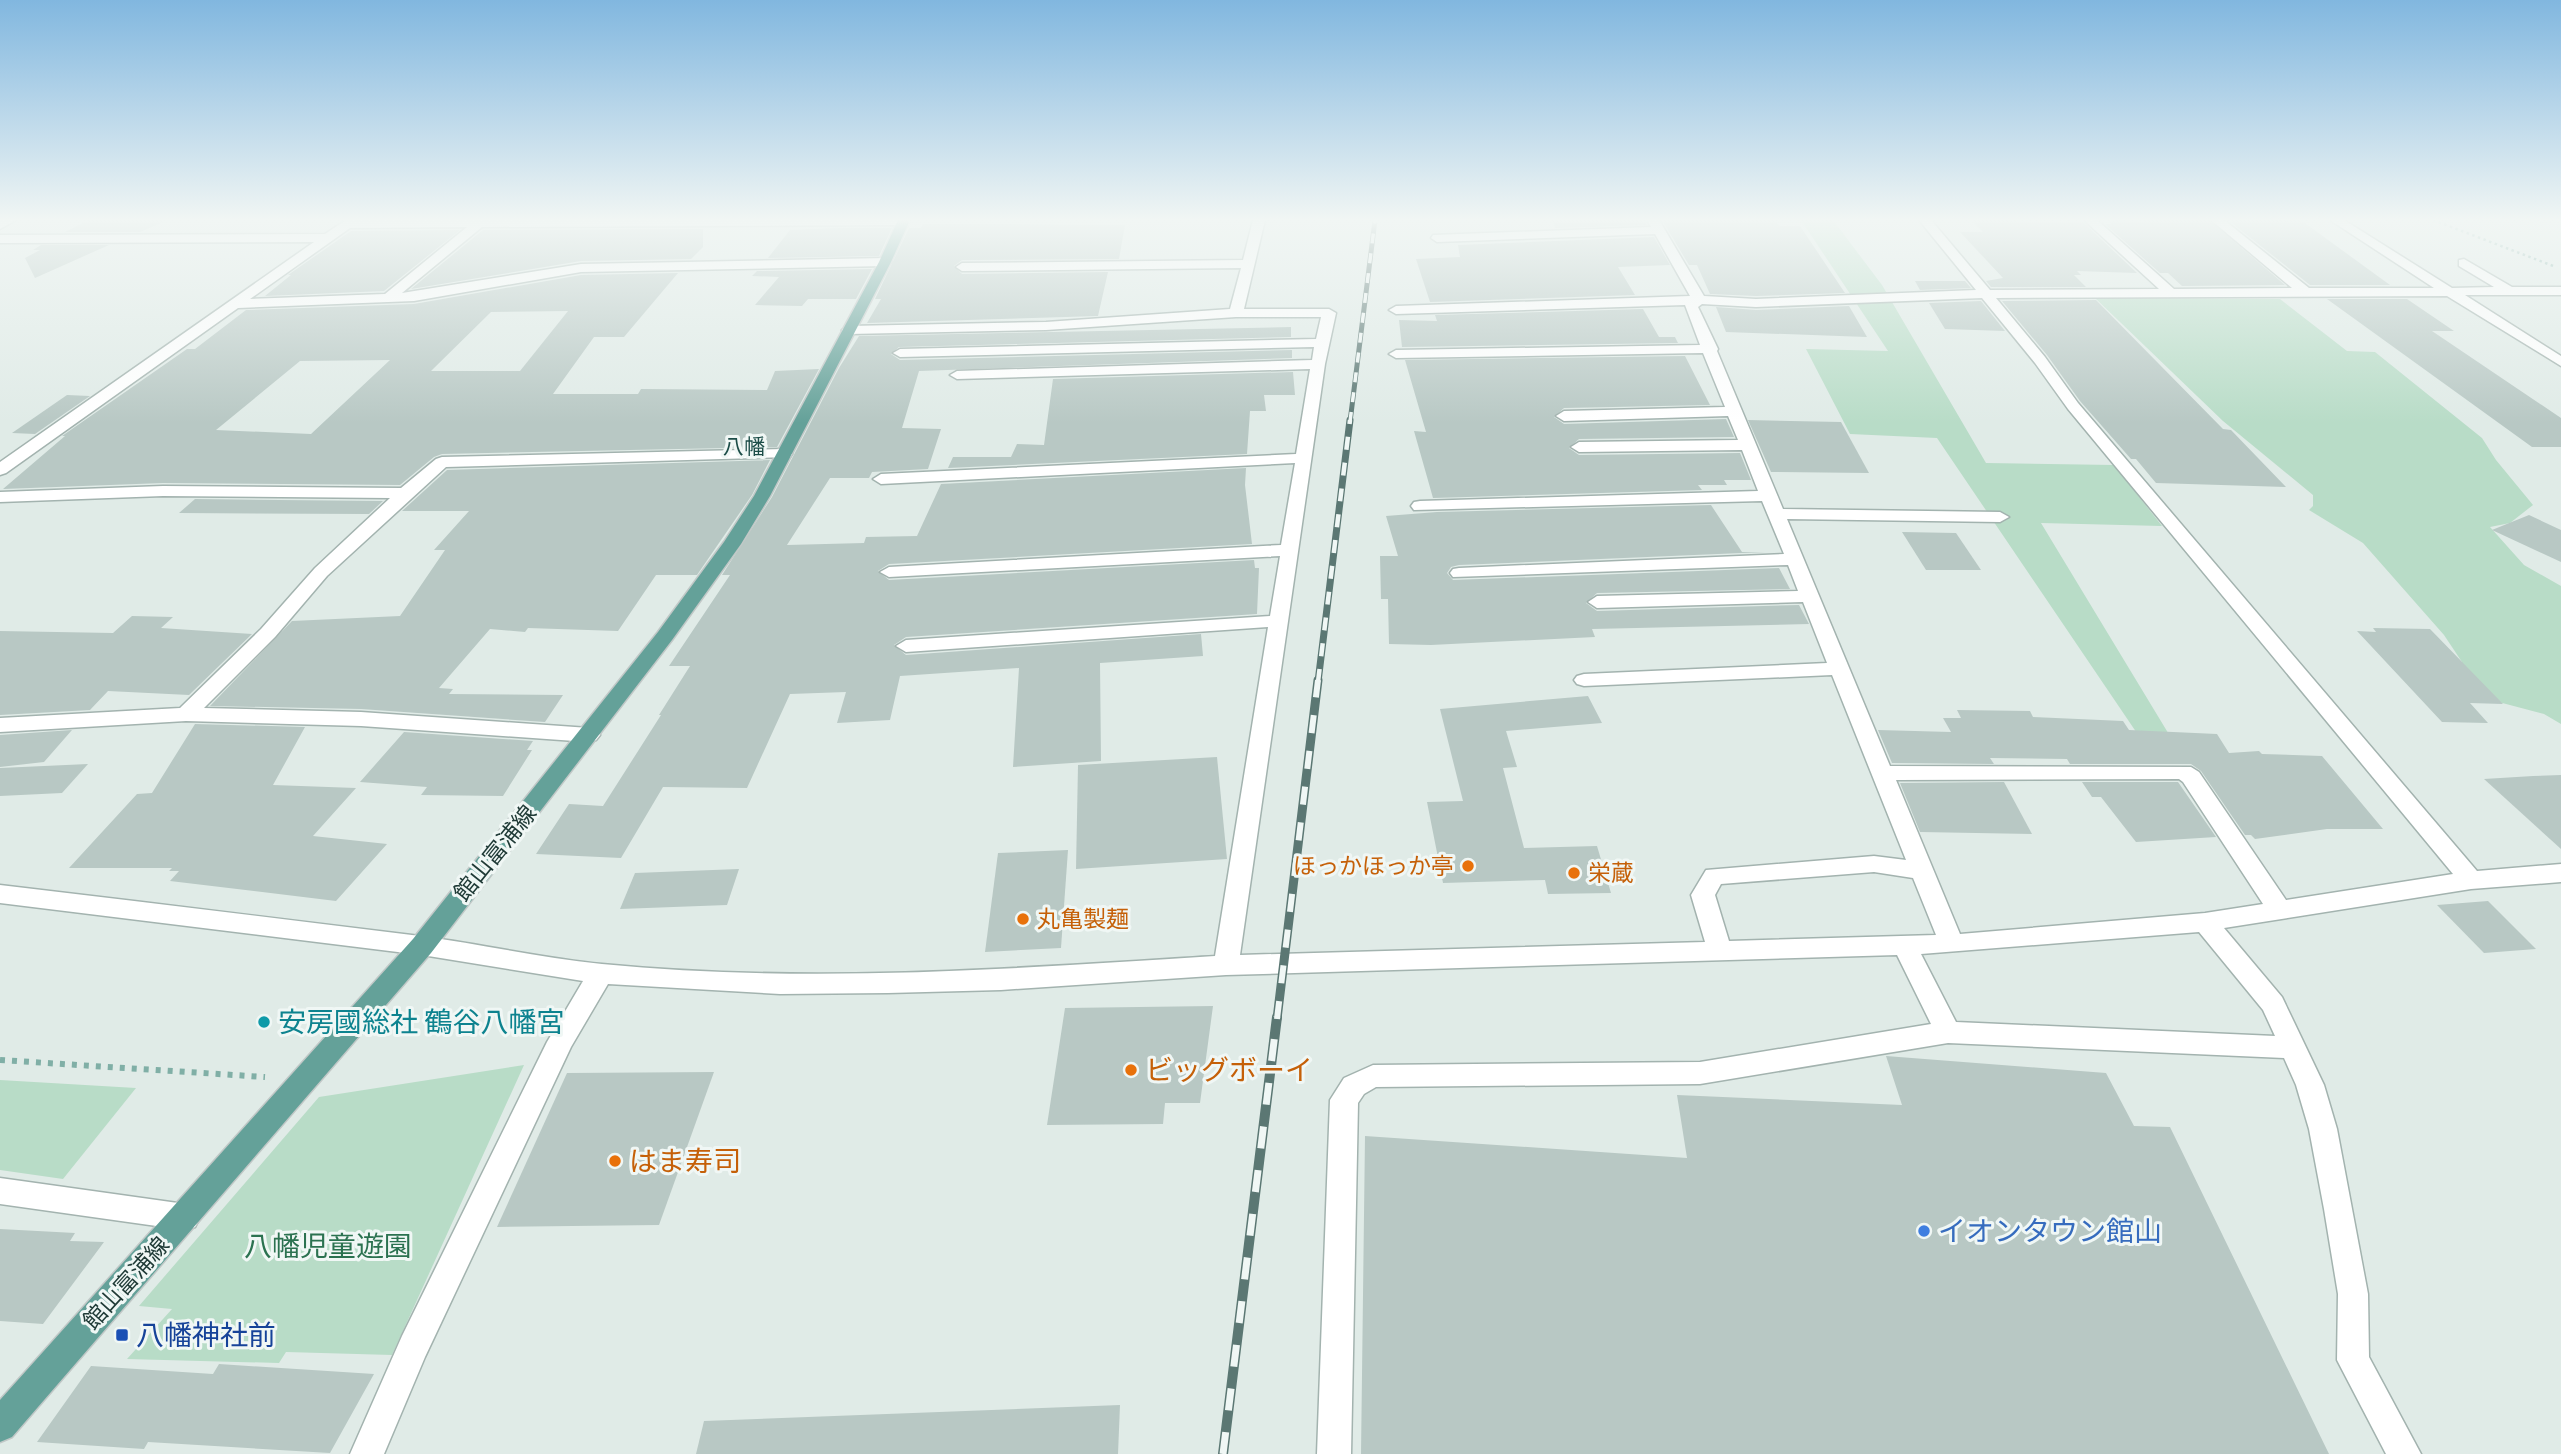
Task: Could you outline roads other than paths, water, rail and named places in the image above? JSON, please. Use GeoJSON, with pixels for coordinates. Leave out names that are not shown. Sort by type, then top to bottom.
{"type":"FeatureCollection","features":[{"type":"Feature","properties":{"kind":"main road","name":"館山富浦線"},"geometry":{"type":"LineString","coordinates":[[0,1425],[422,946],[589,735],[732,544],[762,496],[871,288]]}},
{"type":"Feature","properties":{"kind":"street"},"geometry":{"type":"LineString","coordinates":[[0,470],[256,288]]}},
{"type":"Feature","properties":{"kind":"street"},"geometry":{"type":"LineString","coordinates":[[390,296],[400,288]]}},
{"type":"Feature","properties":{"kind":"street"},"geometry":{"type":"LineString","coordinates":[[233,304],[414,297],[466,288]]}},
{"type":"Feature","properties":{"kind":"street"},"geometry":{"type":"LineString","coordinates":[[1236,313],[1242,288]]}},
{"type":"Feature","properties":{"kind":"street"},"geometry":{"type":"LineString","coordinates":[[1692,288],[1699,300]]}},
{"type":"Feature","properties":{"kind":"street"},"geometry":{"type":"LineString","coordinates":[[1979,288],[2040,360],[2073,406],[2471,880]]}},
{"type":"Feature","properties":{"kind":"street"},"geometry":{"type":"LineString","coordinates":[[2165,288],[2171,293]]}},
{"type":"Feature","properties":{"kind":"street"},"geometry":{"type":"LineString","coordinates":[[2300,288],[2305,292]]}},
{"type":"Feature","properties":{"kind":"street"},"geometry":{"type":"LineString","coordinates":[[2444,288],[2561,362]]}},
{"type":"Feature","properties":{"kind":"street"},"geometry":{"type":"LineString","coordinates":[[2504,288],[2509,291]]}},
{"type":"Feature","properties":{"kind":"street"},"geometry":{"type":"LineString","coordinates":[[1396,310],[1699,300],[1756,303],[1860,301],[1984,294],[2561,291]]}},
{"type":"Feature","properties":{"kind":"street"},"geometry":{"type":"LineString","coordinates":[[1699,300],[1691,306],[1711,349],[1747,445],[1952,944]]}},
{"type":"Feature","properties":{"kind":"street"},"geometry":{"type":"LineString","coordinates":[[849,330],[1046,326],[1236,313],[1329,313],[1318,364],[1226,965]]}},
{"type":"Feature","properties":{"kind":"street"},"geometry":{"type":"LineString","coordinates":[[900,353],[1323,343]]}},
{"type":"Feature","properties":{"kind":"street"},"geometry":{"type":"LineString","coordinates":[[1396,354],[1711,349]]}},
{"type":"Feature","properties":{"kind":"street"},"geometry":{"type":"LineString","coordinates":[[957,375],[1318,364]]}},
{"type":"Feature","properties":{"kind":"street"},"geometry":{"type":"LineString","coordinates":[[1564,416],[1735,411]]}},
{"type":"Feature","properties":{"kind":"street"},"geometry":{"type":"LineString","coordinates":[[1579,447],[1747,445]]}},
{"type":"Feature","properties":{"kind":"street"},"geometry":{"type":"LineString","coordinates":[[186,715],[268,633],[321,572],[442,462],[784,454]]}},
{"type":"Feature","properties":{"kind":"street"},"geometry":{"type":"LineString","coordinates":[[881,479],[1304,458]]}},
{"type":"Feature","properties":{"kind":"street"},"geometry":{"type":"LineString","coordinates":[[0,497],[163,491],[405,493]]}},
{"type":"Feature","properties":{"kind":"street"},"geometry":{"type":"LineString","coordinates":[[1420,506],[1769,496]]}},
{"type":"Feature","properties":{"kind":"street"},"geometry":{"type":"LineString","coordinates":[[1777,514],[2000,517]]}},
{"type":"Feature","properties":{"kind":"street"},"geometry":{"type":"LineString","coordinates":[[889,572],[1289,550]]}},
{"type":"Feature","properties":{"kind":"street"},"geometry":{"type":"LineString","coordinates":[[1459,573],[1795,559]]}},
{"type":"Feature","properties":{"kind":"street"},"geometry":{"type":"LineString","coordinates":[[1597,602],[1810,596]]}},
{"type":"Feature","properties":{"kind":"street"},"geometry":{"type":"LineString","coordinates":[[906,646],[1278,621]]}},
{"type":"Feature","properties":{"kind":"street"},"geometry":{"type":"LineString","coordinates":[[1584,680],[1840,669]]}},
{"type":"Feature","properties":{"kind":"street"},"geometry":{"type":"LineString","coordinates":[[0,725],[186,715],[361,719],[589,735]]}},
{"type":"Feature","properties":{"kind":"street"},"geometry":{"type":"LineString","coordinates":[[1882,773],[2183,772],[2191,777],[2280,910]]}},
{"type":"Feature","properties":{"kind":"street"},"geometry":{"type":"LineString","coordinates":[[1720,951],[1703,895],[1714,876],[1874,864],[1922,871]]}},
{"type":"Feature","properties":{"kind":"street"},"geometry":{"type":"LineString","coordinates":[[0,894],[422,946],[601,974],[780,984],[1001,980],[1226,965],[1952,944],[2205,922],[2471,880],[2561,873]]}},
{"type":"Feature","properties":{"kind":"street"},"geometry":{"type":"LineString","coordinates":[[2205,922],[2273,1004],[2310,1085],[2323,1129],[2353,1294],[2350,1330],[2353,1360],[2403,1454]]}},
{"type":"Feature","properties":{"kind":"street"},"geometry":{"type":"LineString","coordinates":[[1904,945],[1948,1032]]}},
{"type":"Feature","properties":{"kind":"street"},"geometry":{"type":"LineString","coordinates":[[367,1454],[413,1347],[555,1051],[601,974]]}},
{"type":"Feature","properties":{"kind":"street"},"geometry":{"type":"LineString","coordinates":[[1334,1454],[1344,1100],[1354,1086],[1373,1076],[1645,1076],[1700,1073],[1948,1032],[2293,1048]]}},
{"type":"Feature","properties":{"kind":"street"},"geometry":{"type":"LineString","coordinates":[[0,1191],[186,1217]]}},
{"type":"Feature","properties":{"kind":"railway"},"geometry":{"type":"LineString","coordinates":[[1350,422],[1367,288]]}},
{"type":"Feature","properties":{"kind":"railway"},"geometry":{"type":"LineString","coordinates":[[1318,682],[1350,420]]}},
{"type":"Feature","properties":{"kind":"railway"},"geometry":{"type":"LineString","coordinates":[[1277,1019],[1318,680]]}},
{"type":"Feature","properties":{"kind":"railway"},"geometry":{"type":"LineString","coordinates":[[1223,1454],[1277,1017]]}},
{"type":"Feature","properties":{"kind":"place","name":"ほっかほっか亭"},"geometry":{"type":"Point","coordinates":[1468,866]}},
{"type":"Feature","properties":{"kind":"place","name":"栄蔵"},"geometry":{"type":"Point","coordinates":[1574,873]}},
{"type":"Feature","properties":{"kind":"place","name":"丸亀製麺"},"geometry":{"type":"Point","coordinates":[1023,919]}},
{"type":"Feature","properties":{"kind":"place","name":"安房國総社 鶴谷八幡宮"},"geometry":{"type":"Point","coordinates":[264,1022]}},
{"type":"Feature","properties":{"kind":"place","name":"ビッグボーイ"},"geometry":{"type":"Point","coordinates":[1131,1070]}},
{"type":"Feature","properties":{"kind":"place","name":"はま寿司"},"geometry":{"type":"Point","coordinates":[615,1161]}},
{"type":"Feature","properties":{"kind":"place","name":"イオンタウン館山"},"geometry":{"type":"Point","coordinates":[1924,1231]}},
{"type":"Feature","properties":{"kind":"place","name":"八幡神社前"},"geometry":{"type":"Point","coordinates":[122,1335]}},
{"type":"Feature","properties":{"kind":"district","name":"八幡"},"geometry":{"type":"Point","coordinates":[744,447]}},
{"type":"Feature","properties":{"kind":"park label","name":"八幡児童遊園"},"geometry":{"type":"Point","coordinates":[328,1246]}}]}
